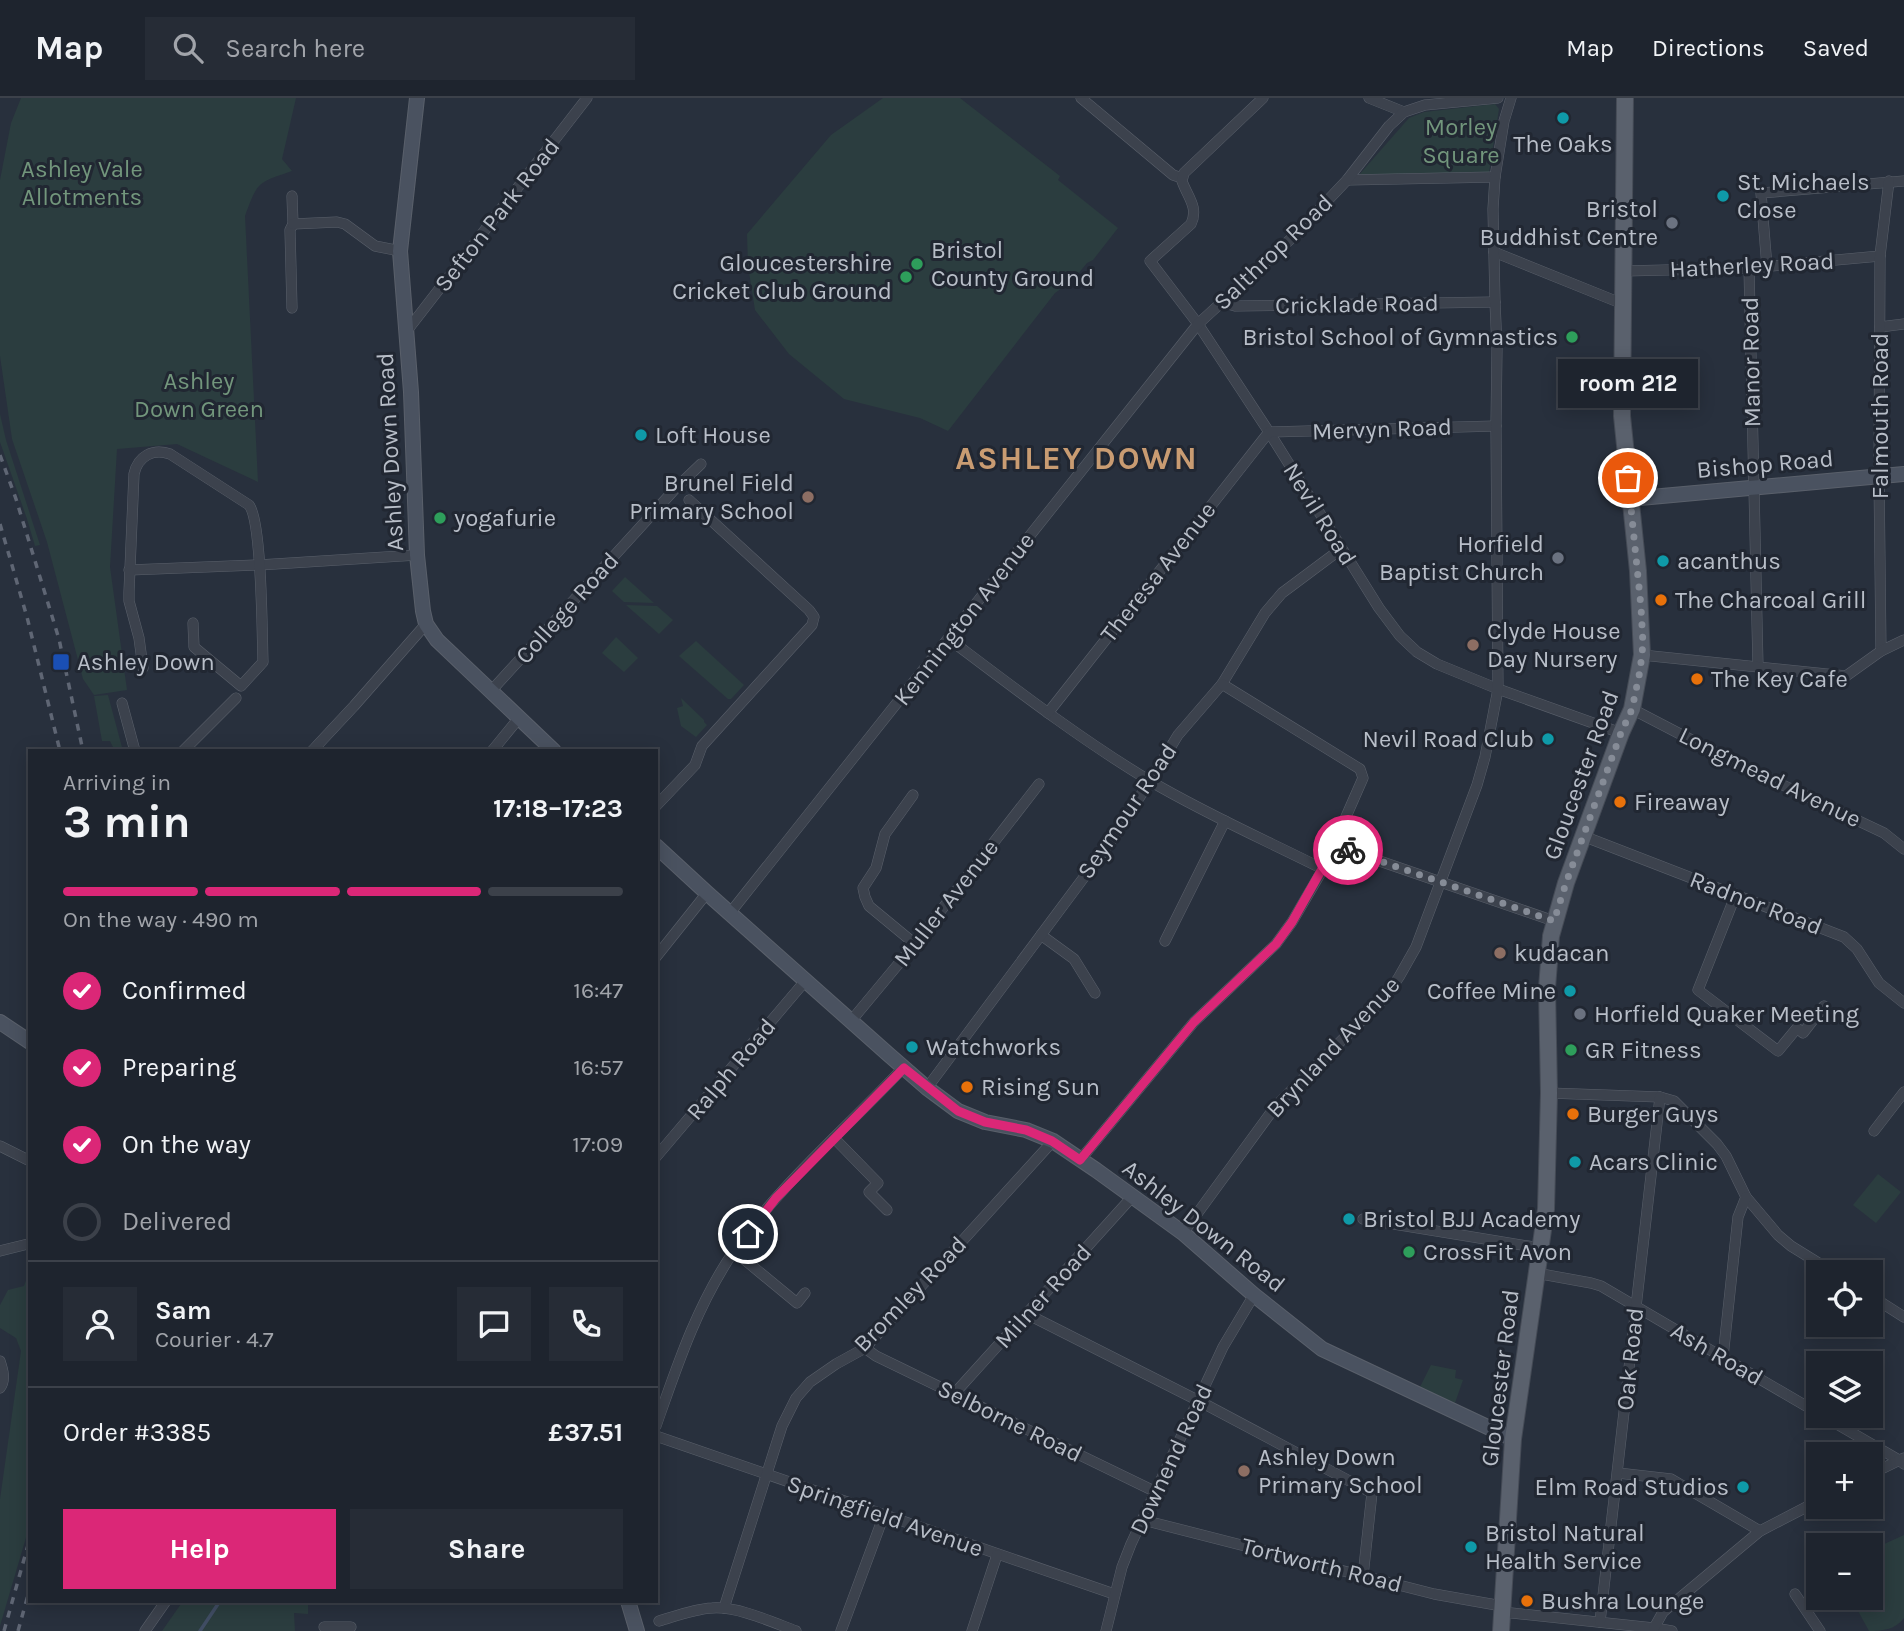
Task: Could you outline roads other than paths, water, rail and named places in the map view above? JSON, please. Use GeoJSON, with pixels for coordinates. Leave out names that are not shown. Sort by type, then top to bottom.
{"type":"FeatureCollection","features":[{"type":"Feature","properties":{"kind":"main road","name":"Ashley Down Road"},"geometry":{"type":"LineString","coordinates":[[418,98],[400,251],[411,392],[418,555],[426,624]]}},
{"type":"Feature","properties":{"kind":"main road","name":"Gloucester Road"},"geometry":{"type":"LineString","coordinates":[[1501,1631],[1513,1439],[1546,1209],[1549,1093],[1546,988],[1550,948],[1554,921],[1583,836],[1632,709],[1642,655],[1639,583],[1622,416],[1626,98]]}},
{"type":"Feature","properties":{"kind":"main road","name":"Bishop Road"},"geometry":{"type":"LineString","coordinates":[[1629,499],[1904,474]]}},
{"type":"Feature","properties":{"kind":"main road"},"geometry":{"type":"LineString","coordinates":[[426,624],[437,640],[552,749]]}},
{"type":"Feature","properties":{"kind":"main road","name":"Ashley Down Road"},"geometry":{"type":"LineString","coordinates":[[658,848],[904,1068],[958,1111],[985,1122],[1026,1130],[1052,1141],[1183,1233],[1254,1295],[1322,1349],[1513,1439]]}},
{"type":"Feature","properties":{"kind":"main road"},"geometry":{"type":"LineString","coordinates":[[0,1022],[28,1041]]}},
{"type":"Feature","properties":{"kind":"main road"},"geometry":{"type":"LineString","coordinates":[[629,1603],[640,1628]]}},
{"type":"Feature","properties":{"kind":"street","name":"Sefton Park Road"},"geometry":{"type":"LineString","coordinates":[[406,332],[587,98]]}},
{"type":"Feature","properties":{"kind":"street"},"geometry":{"type":"LineString","coordinates":[[1081,98],[1173,175],[1182,178],[1184,173],[1263,98]]}},
{"type":"Feature","properties":{"kind":"street"},"geometry":{"type":"LineString","coordinates":[[1369,98],[1404,112]]}},
{"type":"Feature","properties":{"kind":"street"},"geometry":{"type":"LineString","coordinates":[[1347,180],[1404,112],[1425,105],[1498,98]]}},
{"type":"Feature","properties":{"kind":"street","name":"Brynland Avenue"},"geometry":{"type":"LineString","coordinates":[[1183,1233],[1275,1107],[1386,996],[1399,977],[1416,947],[1477,785],[1498,689],[1495,177],[1504,121],[1511,98]]}},
{"type":"Feature","properties":{"kind":"street"},"geometry":{"type":"LineString","coordinates":[[1347,180],[1495,177]]}},
{"type":"Feature","properties":{"kind":"street","name":"Nevil Road"},"geometry":{"type":"LineString","coordinates":[[1182,178],[1182,184],[1193,204],[1194,218],[1191,224],[1150,261],[1198,324],[1379,608],[1400,636],[1417,652],[1437,664],[1621,733]]}},
{"type":"Feature","properties":{"kind":"street","name":"Salthrop Road"},"geometry":{"type":"LineString","coordinates":[[1198,324],[1294,236],[1347,180]]}},
{"type":"Feature","properties":{"kind":"street","name":"Falmouth Road"},"geometry":{"type":"LineString","coordinates":[[1881,651],[1880,256],[1889,181]]}},
{"type":"Feature","properties":{"kind":"street"},"geometry":{"type":"LineString","coordinates":[[1767,267],[1761,193],[1904,181]]}},
{"type":"Feature","properties":{"kind":"street"},"geometry":{"type":"LineString","coordinates":[[292,196],[292,308]]}},
{"type":"Feature","properties":{"kind":"street"},"geometry":{"type":"LineString","coordinates":[[293,224],[345,224],[375,246],[400,251]]}},
{"type":"Feature","properties":{"kind":"street"},"geometry":{"type":"LineString","coordinates":[[1494,252],[1623,304]]}},
{"type":"Feature","properties":{"kind":"street","name":"Hatherley Road"},"geometry":{"type":"LineString","coordinates":[[1624,271],[1767,267],[1880,256]]}},
{"type":"Feature","properties":{"kind":"street","name":"Manor Road"},"geometry":{"type":"LineString","coordinates":[[1749,268],[1758,666]]}},
{"type":"Feature","properties":{"kind":"street","name":"Cricklade Road"},"geometry":{"type":"LineString","coordinates":[[1221,302],[1235,306],[1494,302]]}},
{"type":"Feature","properties":{"kind":"street","name":"Kennington Avenue"},"geometry":{"type":"LineString","coordinates":[[730,913],[1198,324]]}},
{"type":"Feature","properties":{"kind":"street"},"geometry":{"type":"LineString","coordinates":[[1880,327],[1904,324]]}},
{"type":"Feature","properties":{"kind":"street","name":"Mervyn Road"},"geometry":{"type":"LineString","coordinates":[[1269,432],[1496,426]]}},
{"type":"Feature","properties":{"kind":"street","name":"Theresa Avenue"},"geometry":{"type":"LineString","coordinates":[[1048,713],[1269,432]]}},
{"type":"Feature","properties":{"kind":"street"},"geometry":{"type":"LineString","coordinates":[[143,668],[130,601],[129,570],[135,469],[143,457],[160,452],[170,454],[249,505],[253,509],[255,519],[263,662],[241,686],[194,647],[193,623]]}},
{"type":"Feature","properties":{"kind":"street","name":"College Road"},"geometry":{"type":"LineString","coordinates":[[491,691],[675,489],[701,464]]}},
{"type":"Feature","properties":{"kind":"street"},"geometry":{"type":"LineString","coordinates":[[658,804],[695,765],[702,746],[812,625],[814,617],[689,500]]}},
{"type":"Feature","properties":{"kind":"street","name":"Seymour Road"},"geometry":{"type":"LineString","coordinates":[[927,1087],[1111,841],[1178,735],[1222,684],[1265,613],[1283,593],[1341,549]]}},
{"type":"Feature","properties":{"kind":"street"},"geometry":{"type":"LineString","coordinates":[[129,570],[418,555]]}},
{"type":"Feature","properties":{"kind":"street"},"geometry":{"type":"LineString","coordinates":[[314,749],[426,624]]}},
{"type":"Feature","properties":{"kind":"street"},"geometry":{"type":"LineString","coordinates":[[948,639],[1048,713],[1150,781],[1322,869]]}},
{"type":"Feature","properties":{"kind":"street"},"geometry":{"type":"LineString","coordinates":[[1642,655],[1846,676],[1881,651],[1904,640]]}},
{"type":"Feature","properties":{"kind":"street"},"geometry":{"type":"LineString","coordinates":[[1080,1160],[1194,1022],[1276,944],[1292,922],[1322,869],[1363,778],[1360,769],[1222,684]]}},
{"type":"Feature","properties":{"kind":"street"},"geometry":{"type":"LineString","coordinates":[[185,749],[236,698]]}},
{"type":"Feature","properties":{"kind":"street"},"geometry":{"type":"LineString","coordinates":[[122,703],[134,749]]}},
{"type":"Feature","properties":{"kind":"street","name":"Longmead Avenue"},"geometry":{"type":"LineString","coordinates":[[1632,709],[1730,760],[1884,832],[1904,849]]}},
{"type":"Feature","properties":{"kind":"street"},"geometry":{"type":"LineString","coordinates":[[494,749],[519,718]]}},
{"type":"Feature","properties":{"kind":"street","name":"Muller Avenue"},"geometry":{"type":"LineString","coordinates":[[851,1021],[915,944],[1040,783]]}},
{"type":"Feature","properties":{"kind":"street"},"geometry":{"type":"LineString","coordinates":[[913,795],[886,834],[876,868],[863,888],[869,906],[915,944]]}},
{"type":"Feature","properties":{"kind":"street"},"geometry":{"type":"LineString","coordinates":[[1165,941],[1225,821]]}},
{"type":"Feature","properties":{"kind":"street","name":"Radnor Road"},"geometry":{"type":"LineString","coordinates":[[1583,836],[1844,937],[1857,949],[1879,983],[1904,1003]]}},
{"type":"Feature","properties":{"kind":"street"},"geometry":{"type":"LineString","coordinates":[[1333,845],[1554,921]]}},
{"type":"Feature","properties":{"kind":"street"},"geometry":{"type":"LineString","coordinates":[[658,954],[707,893]]}},
{"type":"Feature","properties":{"kind":"street"},"geometry":{"type":"LineString","coordinates":[[1736,894],[1698,990],[1778,1051],[1797,1028],[1803,1033],[1824,1006]]}},
{"type":"Feature","properties":{"kind":"street"},"geometry":{"type":"LineString","coordinates":[[1041,935],[1074,959],[1095,993]]}},
{"type":"Feature","properties":{"kind":"street","name":"Ralph Road"},"geometry":{"type":"LineString","coordinates":[[658,1155],[806,980]]}},
{"type":"Feature","properties":{"kind":"street"},"geometry":{"type":"LineString","coordinates":[[658,1420],[682,1352],[707,1296],[734,1251],[776,1198],[904,1068]]}},
{"type":"Feature","properties":{"kind":"street"},"geometry":{"type":"LineString","coordinates":[[1874,1131],[1904,1092]]}},
{"type":"Feature","properties":{"kind":"street"},"geometry":{"type":"LineString","coordinates":[[1549,1093],[1660,1097],[1674,1101],[1717,1144],[1726,1156],[1746,1197],[1778,1235],[1814,1260]]}},
{"type":"Feature","properties":{"kind":"street","name":"Oak Road"},"geometry":{"type":"LineString","coordinates":[[1600,1622],[1660,1097]]}},
{"type":"Feature","properties":{"kind":"street"},"geometry":{"type":"LineString","coordinates":[[834,1138],[878,1183],[869,1192],[887,1210]]}},
{"type":"Feature","properties":{"kind":"street","name":"Bromley Road"},"geometry":{"type":"LineString","coordinates":[[724,1608],[782,1426],[796,1398],[810,1382],[864,1348],[1052,1141]]}},
{"type":"Feature","properties":{"kind":"street"},"geometry":{"type":"LineString","coordinates":[[0,1146],[28,1160]]}},
{"type":"Feature","properties":{"kind":"street","name":"Milner Road"},"geometry":{"type":"LineString","coordinates":[[954,1394],[1132,1197]]}},
{"type":"Feature","properties":{"kind":"street"},"geometry":{"type":"LineString","coordinates":[[1723,1357],[1738,1217],[1746,1197]]}},
{"type":"Feature","properties":{"kind":"street"},"geometry":{"type":"LineString","coordinates":[[1363,1219],[1540,1248]]}},
{"type":"Feature","properties":{"kind":"street"},"geometry":{"type":"LineString","coordinates":[[0,1251],[28,1244]]}},
{"type":"Feature","properties":{"kind":"street"},"geometry":{"type":"LineString","coordinates":[[734,1251],[797,1303],[805,1293]]}},
{"type":"Feature","properties":{"kind":"street","name":"Ash Road"},"geometry":{"type":"LineString","coordinates":[[1536,1273],[1601,1286],[1806,1406]]}},
{"type":"Feature","properties":{"kind":"street","name":"Downend Road"},"geometry":{"type":"LineString","coordinates":[[1106,1631],[1122,1567],[1223,1347],[1254,1295]]}},
{"type":"Feature","properties":{"kind":"street"},"geometry":{"type":"LineString","coordinates":[[1883,1304],[1904,1317]]}},
{"type":"Feature","properties":{"kind":"street"},"geometry":{"type":"LineString","coordinates":[[1027,1314],[1372,1493],[1363,1576]]}},
{"type":"Feature","properties":{"kind":"street","name":"Selborne Road"},"geometry":{"type":"LineString","coordinates":[[864,1348],[1156,1492]]}},
{"type":"Feature","properties":{"kind":"street"},"geometry":{"type":"LineString","coordinates":[[0,1361],[3,1384],[0,1388]]}},
{"type":"Feature","properties":{"kind":"street"},"geometry":{"type":"LineString","coordinates":[[1845,1428],[1902,1460]]}},
{"type":"Feature","properties":{"kind":"street","name":"Springfield Avenue"},"geometry":{"type":"LineString","coordinates":[[658,1437],[1114,1594]]}},
{"type":"Feature","properties":{"kind":"street"},"geometry":{"type":"LineString","coordinates":[[1883,1469],[1902,1460]]}},
{"type":"Feature","properties":{"kind":"street"},"geometry":{"type":"LineString","coordinates":[[1618,1473],[1671,1479],[1760,1531]]}},
{"type":"Feature","properties":{"kind":"street"},"geometry":{"type":"LineString","coordinates":[[1654,1628],[1663,1612],[1760,1531],[1806,1507]]}},
{"type":"Feature","properties":{"kind":"street"},"geometry":{"type":"LineString","coordinates":[[841,1631],[884,1515]]}},
{"type":"Feature","properties":{"kind":"street","name":"Tortworth Road"},"geometry":{"type":"LineString","coordinates":[[1143,1520],[1502,1609],[1672,1631]]}},
{"type":"Feature","properties":{"kind":"street"},"geometry":{"type":"LineString","coordinates":[[972,1631],[996,1555]]}},
{"type":"Feature","properties":{"kind":"street"},"geometry":{"type":"LineString","coordinates":[[1795,1594],[1820,1631]]}},
{"type":"Feature","properties":{"kind":"street"},"geometry":{"type":"LineString","coordinates":[[145,1631],[165,1603]]}},
{"type":"Feature","properties":{"kind":"street"},"geometry":{"type":"LineString","coordinates":[[659,1621],[704,1609],[724,1608],[796,1631]]}},
{"type":"Feature","properties":{"kind":"street"},"geometry":{"type":"LineString","coordinates":[[324,1628],[351,1627]]}},
{"type":"Feature","properties":{"kind":"waterway"},"geometry":{"type":"LineString","coordinates":[[200,1631],[219,1603]]}},
{"type":"Feature","properties":{"kind":"railway"},"geometry":{"type":"LineString","coordinates":[[0,455],[59,639],[83,749]]}},
{"type":"Feature","properties":{"kind":"railway"},"geometry":{"type":"LineString","coordinates":[[0,524],[27,617],[60,749]]}},
{"type":"Feature","properties":{"kind":"railway"},"geometry":{"type":"LineString","coordinates":[[4,1631],[28,1545]]}},
{"type":"Feature","properties":{"kind":"railway"},"geometry":{"type":"LineString","coordinates":[[18,1631],[28,1595]]}},
{"type":"Feature","properties":{"kind":"place","name":"The Oaks"},"geometry":{"type":"Point","coordinates":[1563,118]}},
{"type":"Feature","properties":{"kind":"place","name":"St. Michaels Close"},"geometry":{"type":"Point","coordinates":[1723,196]}},
{"type":"Feature","properties":{"kind":"place","name":"Bristol Buddhist Centre"},"geometry":{"type":"Point","coordinates":[1672,223]}},
{"type":"Feature","properties":{"kind":"place","name":"Bristol County Ground"},"geometry":{"type":"Point","coordinates":[917,264]}},
{"type":"Feature","properties":{"kind":"place","name":"Gloucestershire Cricket Club Ground"},"geometry":{"type":"Point","coordinates":[906,277]}},
{"type":"Feature","properties":{"kind":"place","name":"Bristol School of Gymnastics"},"geometry":{"type":"Point","coordinates":[1572,337]}},
{"type":"Feature","properties":{"kind":"place","name":"Loft House"},"geometry":{"type":"Point","coordinates":[641,435]}},
{"type":"Feature","properties":{"kind":"place","name":"room 212"},"geometry":{"type":"Point","coordinates":[1628,478]}},
{"type":"Feature","properties":{"kind":"place","name":"Brunel Field Primary School"},"geometry":{"type":"Point","coordinates":[808,497]}},
{"type":"Feature","properties":{"kind":"place","name":"yogafurie"},"geometry":{"type":"Point","coordinates":[440,518]}},
{"type":"Feature","properties":{"kind":"place","name":"Horfield Baptist Church"},"geometry":{"type":"Point","coordinates":[1558,558]}},
{"type":"Feature","properties":{"kind":"place","name":"acanthus"},"geometry":{"type":"Point","coordinates":[1663,561]}},
{"type":"Feature","properties":{"kind":"place","name":"The Charcoal Grill"},"geometry":{"type":"Point","coordinates":[1661,600]}},
{"type":"Feature","properties":{"kind":"place","name":"Clyde House Day Nursery"},"geometry":{"type":"Point","coordinates":[1473,645]}},
{"type":"Feature","properties":{"kind":"place","name":"Ashley Down"},"geometry":{"type":"Point","coordinates":[61,662]}},
{"type":"Feature","properties":{"kind":"place","name":"The Key Cafe"},"geometry":{"type":"Point","coordinates":[1697,679]}},
{"type":"Feature","properties":{"kind":"place","name":"Nevil Road Club"},"geometry":{"type":"Point","coordinates":[1548,739]}},
{"type":"Feature","properties":{"kind":"place","name":"Fireaway"},"geometry":{"type":"Point","coordinates":[1620,802]}},
{"type":"Feature","properties":{"kind":"place","name":"kudacan"},"geometry":{"type":"Point","coordinates":[1500,953]}},
{"type":"Feature","properties":{"kind":"place","name":"Coffee Mine"},"geometry":{"type":"Point","coordinates":[1570,991]}},
{"type":"Feature","properties":{"kind":"place","name":"Horfield Quaker Meeting"},"geometry":{"type":"Point","coordinates":[1580,1014]}},
{"type":"Feature","properties":{"kind":"place","name":"Watchworks"},"geometry":{"type":"Point","coordinates":[912,1047]}},
{"type":"Feature","properties":{"kind":"place","name":"GR Fitness"},"geometry":{"type":"Point","coordinates":[1571,1050]}},
{"type":"Feature","properties":{"kind":"place","name":"Rising Sun"},"geometry":{"type":"Point","coordinates":[967,1087]}},
{"type":"Feature","properties":{"kind":"place","name":"Burger Guys"},"geometry":{"type":"Point","coordinates":[1573,1114]}},
{"type":"Feature","properties":{"kind":"place","name":"Acars Clinic"},"geometry":{"type":"Point","coordinates":[1575,1162]}},
{"type":"Feature","properties":{"kind":"place","name":"Bristol BJJ Academy"},"geometry":{"type":"Point","coordinates":[1349,1219]}},
{"type":"Feature","properties":{"kind":"place","name":"CrossFit Avon"},"geometry":{"type":"Point","coordinates":[1409,1252]}},
{"type":"Feature","properties":{"kind":"place","name":"Ashley Down Primary School"},"geometry":{"type":"Point","coordinates":[1244,1471]}},
{"type":"Feature","properties":{"kind":"place","name":"Elm Road Studios"},"geometry":{"type":"Point","coordinates":[1743,1487]}},
{"type":"Feature","properties":{"kind":"place","name":"Bristol Natural Health Service"},"geometry":{"type":"Point","coordinates":[1471,1547]}},
{"type":"Feature","properties":{"kind":"place","name":"Bushra Lounge"},"geometry":{"type":"Point","coordinates":[1527,1601]}},
{"type":"Feature","properties":{"kind":"district","name":"ASHLEY DOWN"},"geometry":{"type":"Point","coordinates":[1077,458]}},
{"type":"Feature","properties":{"kind":"park label","name":"Morley Square"},"geometry":{"type":"Point","coordinates":[1461,141]}},
{"type":"Feature","properties":{"kind":"park label","name":"Ashley Vale Allotments"},"geometry":{"type":"Point","coordinates":[82,183]}},
{"type":"Feature","properties":{"kind":"park label","name":"Ashley Down Green"},"geometry":{"type":"Point","coordinates":[199,395]}}]}
